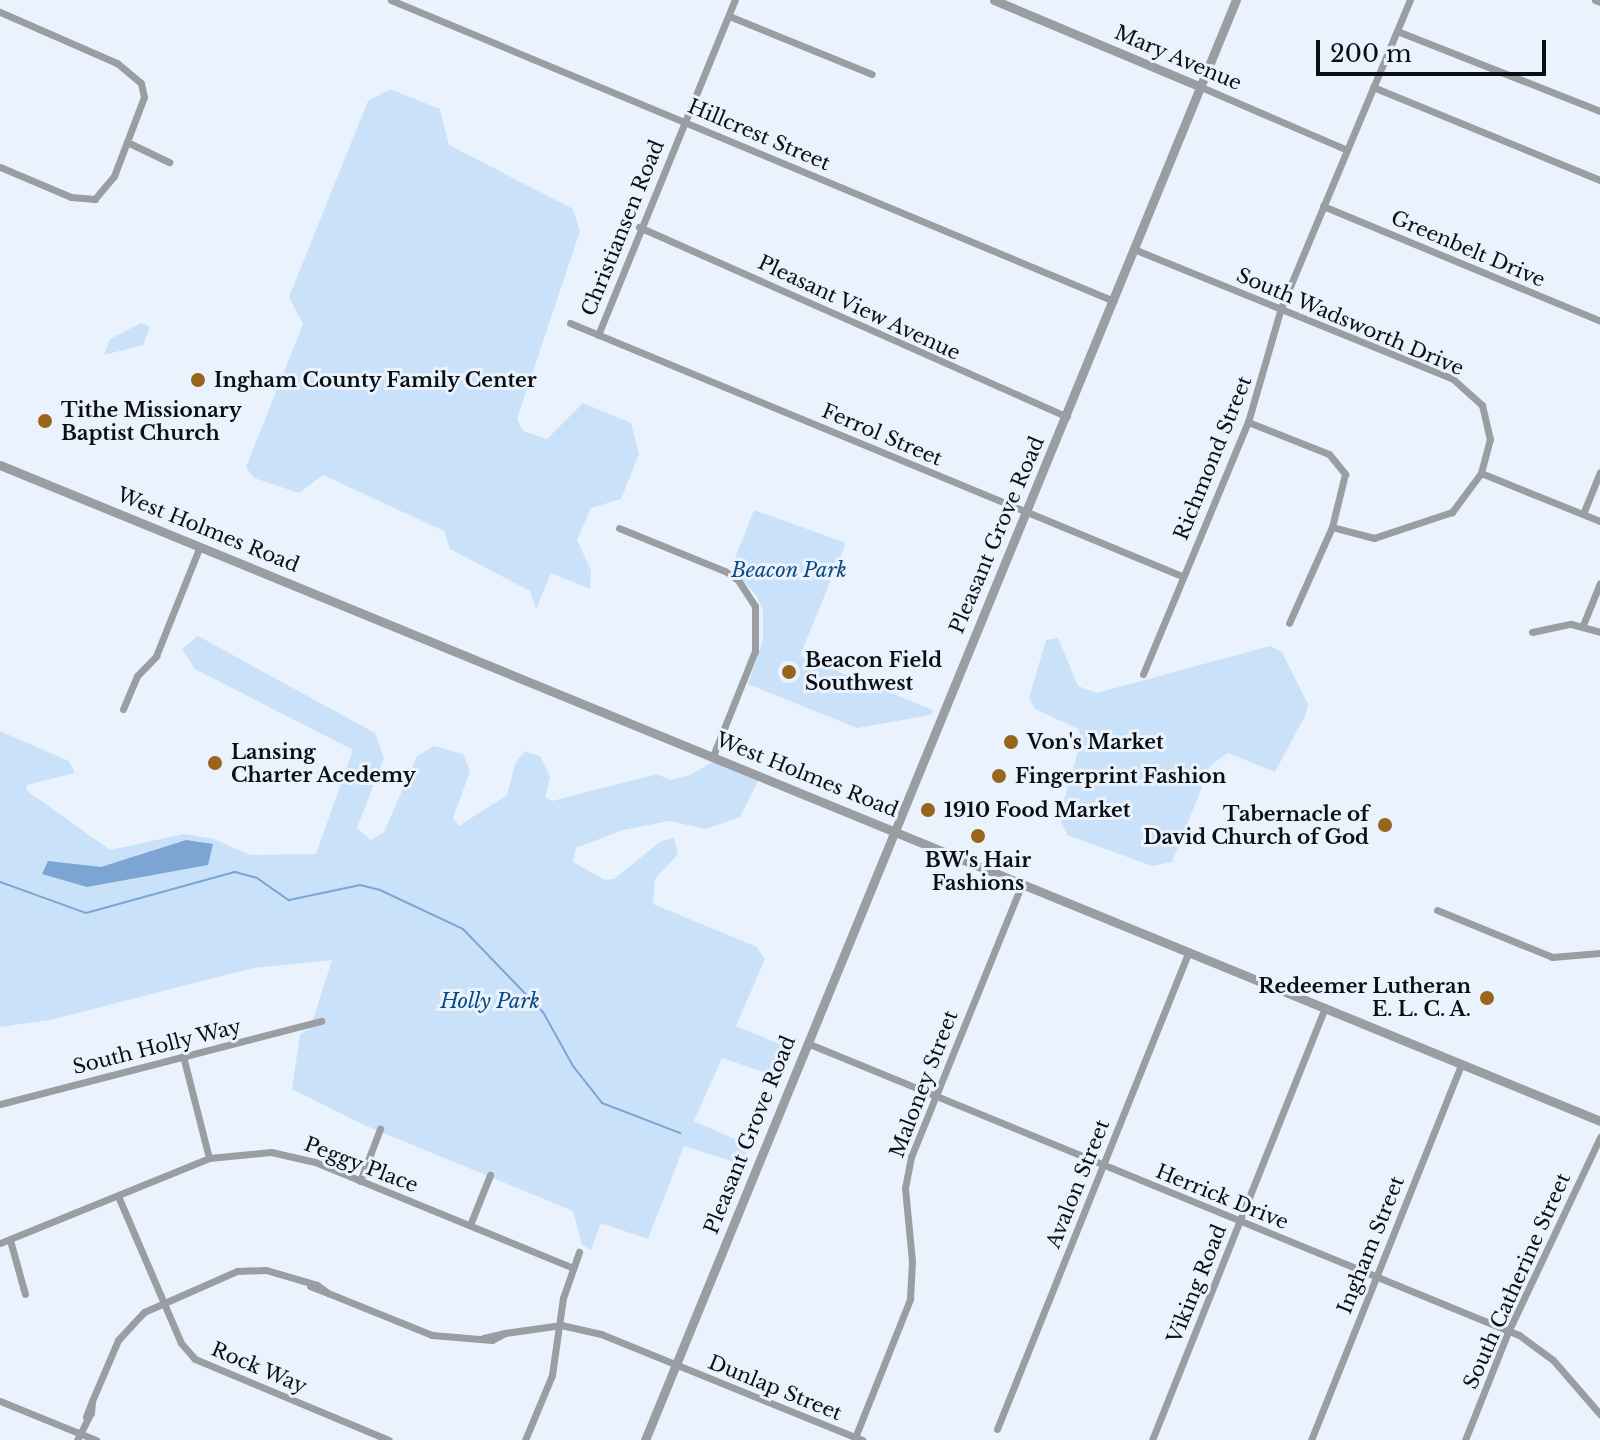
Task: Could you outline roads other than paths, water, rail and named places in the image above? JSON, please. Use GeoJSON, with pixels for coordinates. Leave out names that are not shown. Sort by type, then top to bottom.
{"type":"FeatureCollection","features":[{"type":"Feature","properties":{"kind":"street","name":"Hillcrest Street"},"geometry":{"type":"LineString","coordinates":[[391,0],[1114,301]]}},
{"type":"Feature","properties":{"kind":"street","name":"Christiansen Road"},"geometry":{"type":"LineString","coordinates":[[598,335],[639,227],[735,0]]}},
{"type":"Feature","properties":{"kind":"street","name":"Mary Avenue"},"geometry":{"type":"LineString","coordinates":[[994,0],[1347,150]]}},
{"type":"Feature","properties":{"kind":"street","name":"Pleasant Grove Road"},"geometry":{"type":"LineString","coordinates":[[645,1440],[893,830],[1136,250],[1236,0]]}},
{"type":"Feature","properties":{"kind":"street"},"geometry":{"type":"LineString","coordinates":[[1347,150],[1410,0]]}},
{"type":"Feature","properties":{"kind":"street"},"geometry":{"type":"LineString","coordinates":[[0,12],[133,72],[144,97],[104,190],[86,201],[0,167]]}},
{"type":"Feature","properties":{"kind":"street"},"geometry":{"type":"LineString","coordinates":[[729,16],[872,74]]}},
{"type":"Feature","properties":{"kind":"street"},"geometry":{"type":"LineString","coordinates":[[1397,31],[1600,111]]}},
{"type":"Feature","properties":{"kind":"street"},"geometry":{"type":"LineString","coordinates":[[1373,87],[1600,180]]}},
{"type":"Feature","properties":{"kind":"street"},"geometry":{"type":"LineString","coordinates":[[127,142],[169,162]]}},
{"type":"Feature","properties":{"kind":"street","name":"Richmond Street"},"geometry":{"type":"LineString","coordinates":[[1143,674],[1248,422],[1281,308],[1347,150]]}},
{"type":"Feature","properties":{"kind":"street","name":"Greenbelt Drive"},"geometry":{"type":"LineString","coordinates":[[1323,206],[1600,321]]}},
{"type":"Feature","properties":{"kind":"street","name":"Pleasant View Avenue"},"geometry":{"type":"LineString","coordinates":[[639,227],[1067,417]]}},
{"type":"Feature","properties":{"kind":"street","name":"South Wadsworth Drive"},"geometry":{"type":"LineString","coordinates":[[1136,250],[1453,379],[1470,392],[1490,425],[1481,473]]}},
{"type":"Feature","properties":{"kind":"street","name":"Ferrol Street"},"geometry":{"type":"LineString","coordinates":[[570,323],[1182,576]]}},
{"type":"Feature","properties":{"kind":"street"},"geometry":{"type":"LineString","coordinates":[[1248,422],[1338,462],[1345,474],[1344,489],[1332,527],[1289,623]]}},
{"type":"Feature","properties":{"kind":"street","name":"West Holmes Road"},"geometry":{"type":"LineString","coordinates":[[0,465],[1600,1121]]}},
{"type":"Feature","properties":{"kind":"street"},"geometry":{"type":"LineString","coordinates":[[1583,514],[1600,472]]}},
{"type":"Feature","properties":{"kind":"street"},"geometry":{"type":"LineString","coordinates":[[1332,527],[1374,538],[1434,521],[1463,503],[1481,473],[1600,521]]}},
{"type":"Feature","properties":{"kind":"street"},"geometry":{"type":"LineString","coordinates":[[619,528],[725,571],[738,580],[755,606],[755,651],[713,756]]}},
{"type":"Feature","properties":{"kind":"street"},"geometry":{"type":"LineString","coordinates":[[123,709],[137,676],[156,656],[200,546]]}},
{"type":"Feature","properties":{"kind":"street"},"geometry":{"type":"LineString","coordinates":[[1583,625],[1600,583]]}},
{"type":"Feature","properties":{"kind":"street"},"geometry":{"type":"LineString","coordinates":[[1532,632],[1583,625],[1600,632]]}},
{"type":"Feature","properties":{"kind":"street","name":"Maloney Street"},"geometry":{"type":"LineString","coordinates":[[857,1439],[910,1299],[907,1173],[1022,883]]}},
{"type":"Feature","properties":{"kind":"street"},"geometry":{"type":"LineString","coordinates":[[1437,910],[1552,957],[1600,953]]}},
{"type":"Feature","properties":{"kind":"street","name":"Avalon Street"},"geometry":{"type":"LineString","coordinates":[[997,1429],[1189,951]]}},
{"type":"Feature","properties":{"kind":"street","name":"Viking Road"},"geometry":{"type":"LineString","coordinates":[[1152,1440],[1325,1007]]}},
{"type":"Feature","properties":{"kind":"street","name":"South Holly Way"},"geometry":{"type":"LineString","coordinates":[[0,1104],[321,1021]]}},
{"type":"Feature","properties":{"kind":"street","name":"Herrick Drive"},"geometry":{"type":"LineString","coordinates":[[807,1043],[1376,1276],[1538,1346],[1600,1414]]}},
{"type":"Feature","properties":{"kind":"street"},"geometry":{"type":"LineString","coordinates":[[183,1056],[209,1158]]}},
{"type":"Feature","properties":{"kind":"street","name":"Ingham Street"},"geometry":{"type":"LineString","coordinates":[[1311,1440],[1462,1063]]}},
{"type":"Feature","properties":{"kind":"street"},"geometry":{"type":"LineString","coordinates":[[360,1181],[380,1129]]}},
{"type":"Feature","properties":{"kind":"street","name":"South Catherine Street"},"geometry":{"type":"LineString","coordinates":[[1465,1440],[1508,1332],[1600,1137]]}},
{"type":"Feature","properties":{"kind":"street","name":"Peggy Place"},"geometry":{"type":"LineString","coordinates":[[0,1243],[209,1158],[271,1152],[360,1181],[573,1268]]}},
{"type":"Feature","properties":{"kind":"street"},"geometry":{"type":"LineString","coordinates":[[470,1225],[490,1175]]}},
{"type":"Feature","properties":{"kind":"street","name":"Rock Way"},"geometry":{"type":"LineString","coordinates":[[118,1196],[181,1343],[195,1359],[389,1440]]}},
{"type":"Feature","properties":{"kind":"street"},"geometry":{"type":"LineString","coordinates":[[10,1240],[25,1294]]}},
{"type":"Feature","properties":{"kind":"street"},"geometry":{"type":"LineString","coordinates":[[525,1440],[552,1375],[573,1268],[579,1252]]}},
{"type":"Feature","properties":{"kind":"street"},"geometry":{"type":"LineString","coordinates":[[78,1437],[124,1330],[163,1303],[251,1269],[310,1286],[432,1335],[484,1338],[561,1325]]}},
{"type":"Feature","properties":{"kind":"street","name":"Dunlap Street"},"geometry":{"type":"LineString","coordinates":[[561,1325],[601,1334],[857,1439]]}},
{"type":"Feature","properties":{"kind":"street"},"geometry":{"type":"LineString","coordinates":[[0,1401],[78,1437],[96,1440]]}},
{"type":"Feature","properties":{"kind":"water"},"geometry":{"type":"Polygon","coordinates":[[[186,840],[213,844],[208,865],[87,887],[42,874],[48,861],[101,867],[186,840]]]}},
{"type":"Feature","properties":{"kind":"waterway"},"geometry":{"type":"LineString","coordinates":[[0,882],[86,913],[235,872],[257,878],[289,900],[360,885],[380,890],[463,929],[543,1012],[573,1066],[602,1103],[680,1133]]}},
{"type":"Feature","properties":{"kind":"place","name":"Ingham County Family Center"},"geometry":{"type":"Point","coordinates":[198,380]}},
{"type":"Feature","properties":{"kind":"place","name":"Tithe Missionary Baptist Church"},"geometry":{"type":"Point","coordinates":[45,421]}},
{"type":"Feature","properties":{"kind":"place","name":"Beacon Field Southwest"},"geometry":{"type":"Point","coordinates":[789,672]}},
{"type":"Feature","properties":{"kind":"place","name":"Von's Market"},"geometry":{"type":"Point","coordinates":[1011,742]}},
{"type":"Feature","properties":{"kind":"place","name":"Lansing Charter Acedemy"},"geometry":{"type":"Point","coordinates":[215,763]}},
{"type":"Feature","properties":{"kind":"place","name":"Fingerprint Fashion"},"geometry":{"type":"Point","coordinates":[999,776]}},
{"type":"Feature","properties":{"kind":"place","name":"1910 Food Market"},"geometry":{"type":"Point","coordinates":[928,810]}},
{"type":"Feature","properties":{"kind":"place","name":"Tabernacle of David Church of God"},"geometry":{"type":"Point","coordinates":[1385,825]}},
{"type":"Feature","properties":{"kind":"place","name":"BW's Hair Fashions"},"geometry":{"type":"Point","coordinates":[978,836]}},
{"type":"Feature","properties":{"kind":"place","name":"Redeemer Lutheran E. L. C. A."},"geometry":{"type":"Point","coordinates":[1487,998]}},
{"type":"Feature","properties":{"kind":"park label","name":"Beacon Park"},"geometry":{"type":"Point","coordinates":[789,570]}},
{"type":"Feature","properties":{"kind":"park label","name":"Holly Park"},"geometry":{"type":"Point","coordinates":[490,1001]}}]}
